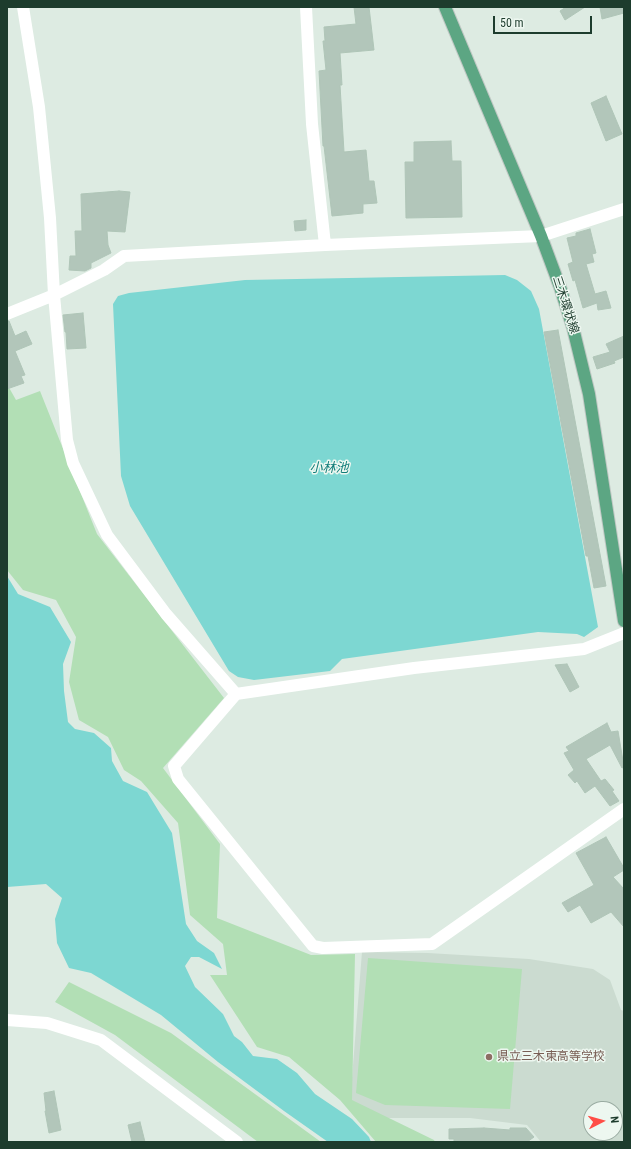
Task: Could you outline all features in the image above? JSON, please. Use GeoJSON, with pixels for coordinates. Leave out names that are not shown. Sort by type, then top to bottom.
{"type":"FeatureCollection","features":[{"type":"Feature","properties":{"kind":"main road","name":"三木環状線"},"geometry":{"type":"LineString","coordinates":[[445,7],[541,236],[573,328],[589,394],[624,621]]}},
{"type":"Feature","properties":{"kind":"street"},"geometry":{"type":"LineString","coordinates":[[23,7],[39,107],[50,218],[54,295],[67,440],[73,463],[107,535],[166,614],[236,694]]}},
{"type":"Feature","properties":{"kind":"street"},"geometry":{"type":"LineString","coordinates":[[306,7],[312,124],[325,245]]}},
{"type":"Feature","properties":{"kind":"street"},"geometry":{"type":"LineString","coordinates":[[7,314],[54,295],[104,270],[124,256],[325,245],[541,236],[624,209]]}},
{"type":"Feature","properties":{"kind":"street"},"geometry":{"type":"LineString","coordinates":[[624,633],[584,649],[414,668],[236,694],[174,766],[178,779],[312,946],[323,948],[432,944],[624,809]]}},
{"type":"Feature","properties":{"kind":"street"},"geometry":{"type":"LineString","coordinates":[[7,1020],[47,1022],[101,1040],[237,1142]]}},
{"type":"Feature","properties":{"kind":"shaded area","name":"県立三木東高等学校"},"geometry":{"type":"Polygon","coordinates":[[[362,952],[428,953],[529,959],[593,969],[610,980],[621,1010],[624,1011],[624,1142],[541,1142],[527,1125],[470,1118],[383,1118],[350,1103],[362,952]]]}},
{"type":"Feature","properties":{"kind":"green space"},"geometry":{"type":"Polygon","coordinates":[[[7,384],[16,400],[40,391],[97,534],[224,698],[163,768],[220,844],[217,918],[311,955],[355,954],[352,1100],[434,1140],[435,1142],[376,1142],[340,1100],[289,1057],[257,1047],[210,975],[227,975],[223,944],[190,915],[178,823],[141,781],[124,770],[108,737],[79,720],[69,682],[76,637],[56,600],[23,590],[7,570],[7,384]]]}},
{"type":"Feature","properties":{"kind":"green space"},"geometry":{"type":"Polygon","coordinates":[[[368,958],[522,969],[510,1109],[385,1105],[356,1093],[368,958]]]}},
{"type":"Feature","properties":{"kind":"green space"},"geometry":{"type":"Polygon","coordinates":[[[69,982],[171,1033],[321,1142],[258,1142],[115,1035],[55,1002],[69,982]]]}},
{"type":"Feature","properties":{"kind":"water","name":"小林池"},"geometry":{"type":"Polygon","coordinates":[[[505,275],[517,280],[531,291],[539,309],[598,627],[584,637],[577,634],[538,632],[342,659],[330,671],[254,680],[238,677],[229,671],[130,506],[121,476],[113,304],[118,296],[129,293],[245,280],[505,275]]]}},
{"type":"Feature","properties":{"kind":"water"},"geometry":{"type":"Polygon","coordinates":[[[7,576],[18,594],[50,607],[71,642],[63,664],[64,691],[68,722],[75,729],[94,733],[111,748],[112,761],[123,781],[147,792],[172,833],[186,924],[197,941],[214,953],[222,969],[199,957],[191,957],[185,966],[195,987],[223,1014],[234,1036],[242,1042],[253,1056],[277,1059],[297,1073],[315,1094],[352,1119],[369,1137],[371,1142],[328,1142],[218,1062],[161,1015],[91,973],[69,968],[57,943],[55,919],[62,898],[46,884],[7,887],[7,576]]]}},
{"type":"Feature","properties":{"kind":"building"},"geometry":{"type":"Polygon","coordinates":[[[354,7],[369,7],[374,50],[340,53],[342,85],[340,85],[344,152],[366,150],[369,181],[374,181],[377,203],[363,204],[363,213],[332,216],[323,146],[319,71],[326,70],[323,41],[325,41],[324,27],[356,24],[354,7]]]}},
{"type":"Feature","properties":{"kind":"building"},"geometry":{"type":"Polygon","coordinates":[[[566,7],[585,7],[565,20],[560,11],[566,7]]]}},
{"type":"Feature","properties":{"kind":"building"},"geometry":{"type":"Polygon","coordinates":[[[600,7],[624,7],[624,13],[602,19],[600,7]]]}},
{"type":"Feature","properties":{"kind":"building"},"geometry":{"type":"Polygon","coordinates":[[[606,96],[622,134],[606,141],[591,103],[606,96]]]}},
{"type":"Feature","properties":{"kind":"building"},"geometry":{"type":"Polygon","coordinates":[[[451,141],[452,161],[461,161],[462,217],[406,218],[405,162],[414,162],[414,142],[451,141]]]}},
{"type":"Feature","properties":{"kind":"building"},"geometry":{"type":"Polygon","coordinates":[[[119,191],[130,192],[125,232],[107,231],[108,245],[111,253],[91,263],[91,268],[85,271],[69,270],[70,256],[76,256],[75,231],[82,231],[81,194],[119,191]]]}},
{"type":"Feature","properties":{"kind":"building"},"geometry":{"type":"Polygon","coordinates":[[[306,220],[306,230],[295,231],[294,221],[306,220]]]}},
{"type":"Feature","properties":{"kind":"building"},"geometry":{"type":"Polygon","coordinates":[[[590,229],[596,253],[592,254],[594,262],[586,264],[595,294],[606,291],[611,308],[598,310],[597,303],[583,308],[575,280],[573,281],[568,264],[573,262],[567,238],[576,236],[576,233],[590,229]]]}},
{"type":"Feature","properties":{"kind":"building"},"geometry":{"type":"Polygon","coordinates":[[[83,313],[86,348],[67,349],[63,315],[83,313]]]}},
{"type":"Feature","properties":{"kind":"building"},"geometry":{"type":"Polygon","coordinates":[[[7,321],[9,321],[15,336],[26,331],[32,344],[15,351],[25,375],[21,376],[24,383],[7,389],[7,321]]]}},
{"type":"Feature","properties":{"kind":"building"},"geometry":{"type":"Polygon","coordinates":[[[558,330],[606,586],[594,588],[588,556],[586,556],[544,332],[558,330]]]}},
{"type":"Feature","properties":{"kind":"building"},"geometry":{"type":"Polygon","coordinates":[[[624,336],[624,357],[614,361],[615,363],[597,369],[593,357],[610,352],[606,344],[624,336]]]}},
{"type":"Feature","properties":{"kind":"building"},"geometry":{"type":"Polygon","coordinates":[[[567,664],[579,687],[570,692],[555,665],[567,664]]]}},
{"type":"Feature","properties":{"kind":"building"},"geometry":{"type":"Polygon","coordinates":[[[607,723],[611,732],[618,731],[624,767],[622,768],[610,745],[586,759],[601,781],[605,779],[614,790],[612,791],[619,801],[610,806],[595,786],[585,793],[577,781],[575,783],[568,775],[574,770],[564,753],[569,751],[566,747],[607,723]]]}},
{"type":"Feature","properties":{"kind":"building"},"geometry":{"type":"Polygon","coordinates":[[[606,837],[624,868],[624,870],[613,877],[624,889],[624,927],[611,912],[591,923],[580,905],[568,912],[562,903],[594,885],[576,853],[606,837]]]}},
{"type":"Feature","properties":{"kind":"building"},"geometry":{"type":"Polygon","coordinates":[[[54,1091],[61,1130],[49,1133],[45,1111],[44,1093],[54,1091]]]}},
{"type":"Feature","properties":{"kind":"building"},"geometry":{"type":"Polygon","coordinates":[[[140,1122],[145,1142],[132,1142],[128,1125],[140,1122]]]}},
{"type":"Feature","properties":{"kind":"building"},"geometry":{"type":"Polygon","coordinates":[[[484,1128],[510,1130],[510,1128],[526,1128],[534,1137],[527,1142],[454,1142],[454,1139],[449,1139],[449,1129],[484,1128]]]}},
{"type":"Feature","properties":{"kind":"place","name":"県立三木東高等学校"},"geometry":{"type":"Point","coordinates":[489,1057]}}]}
